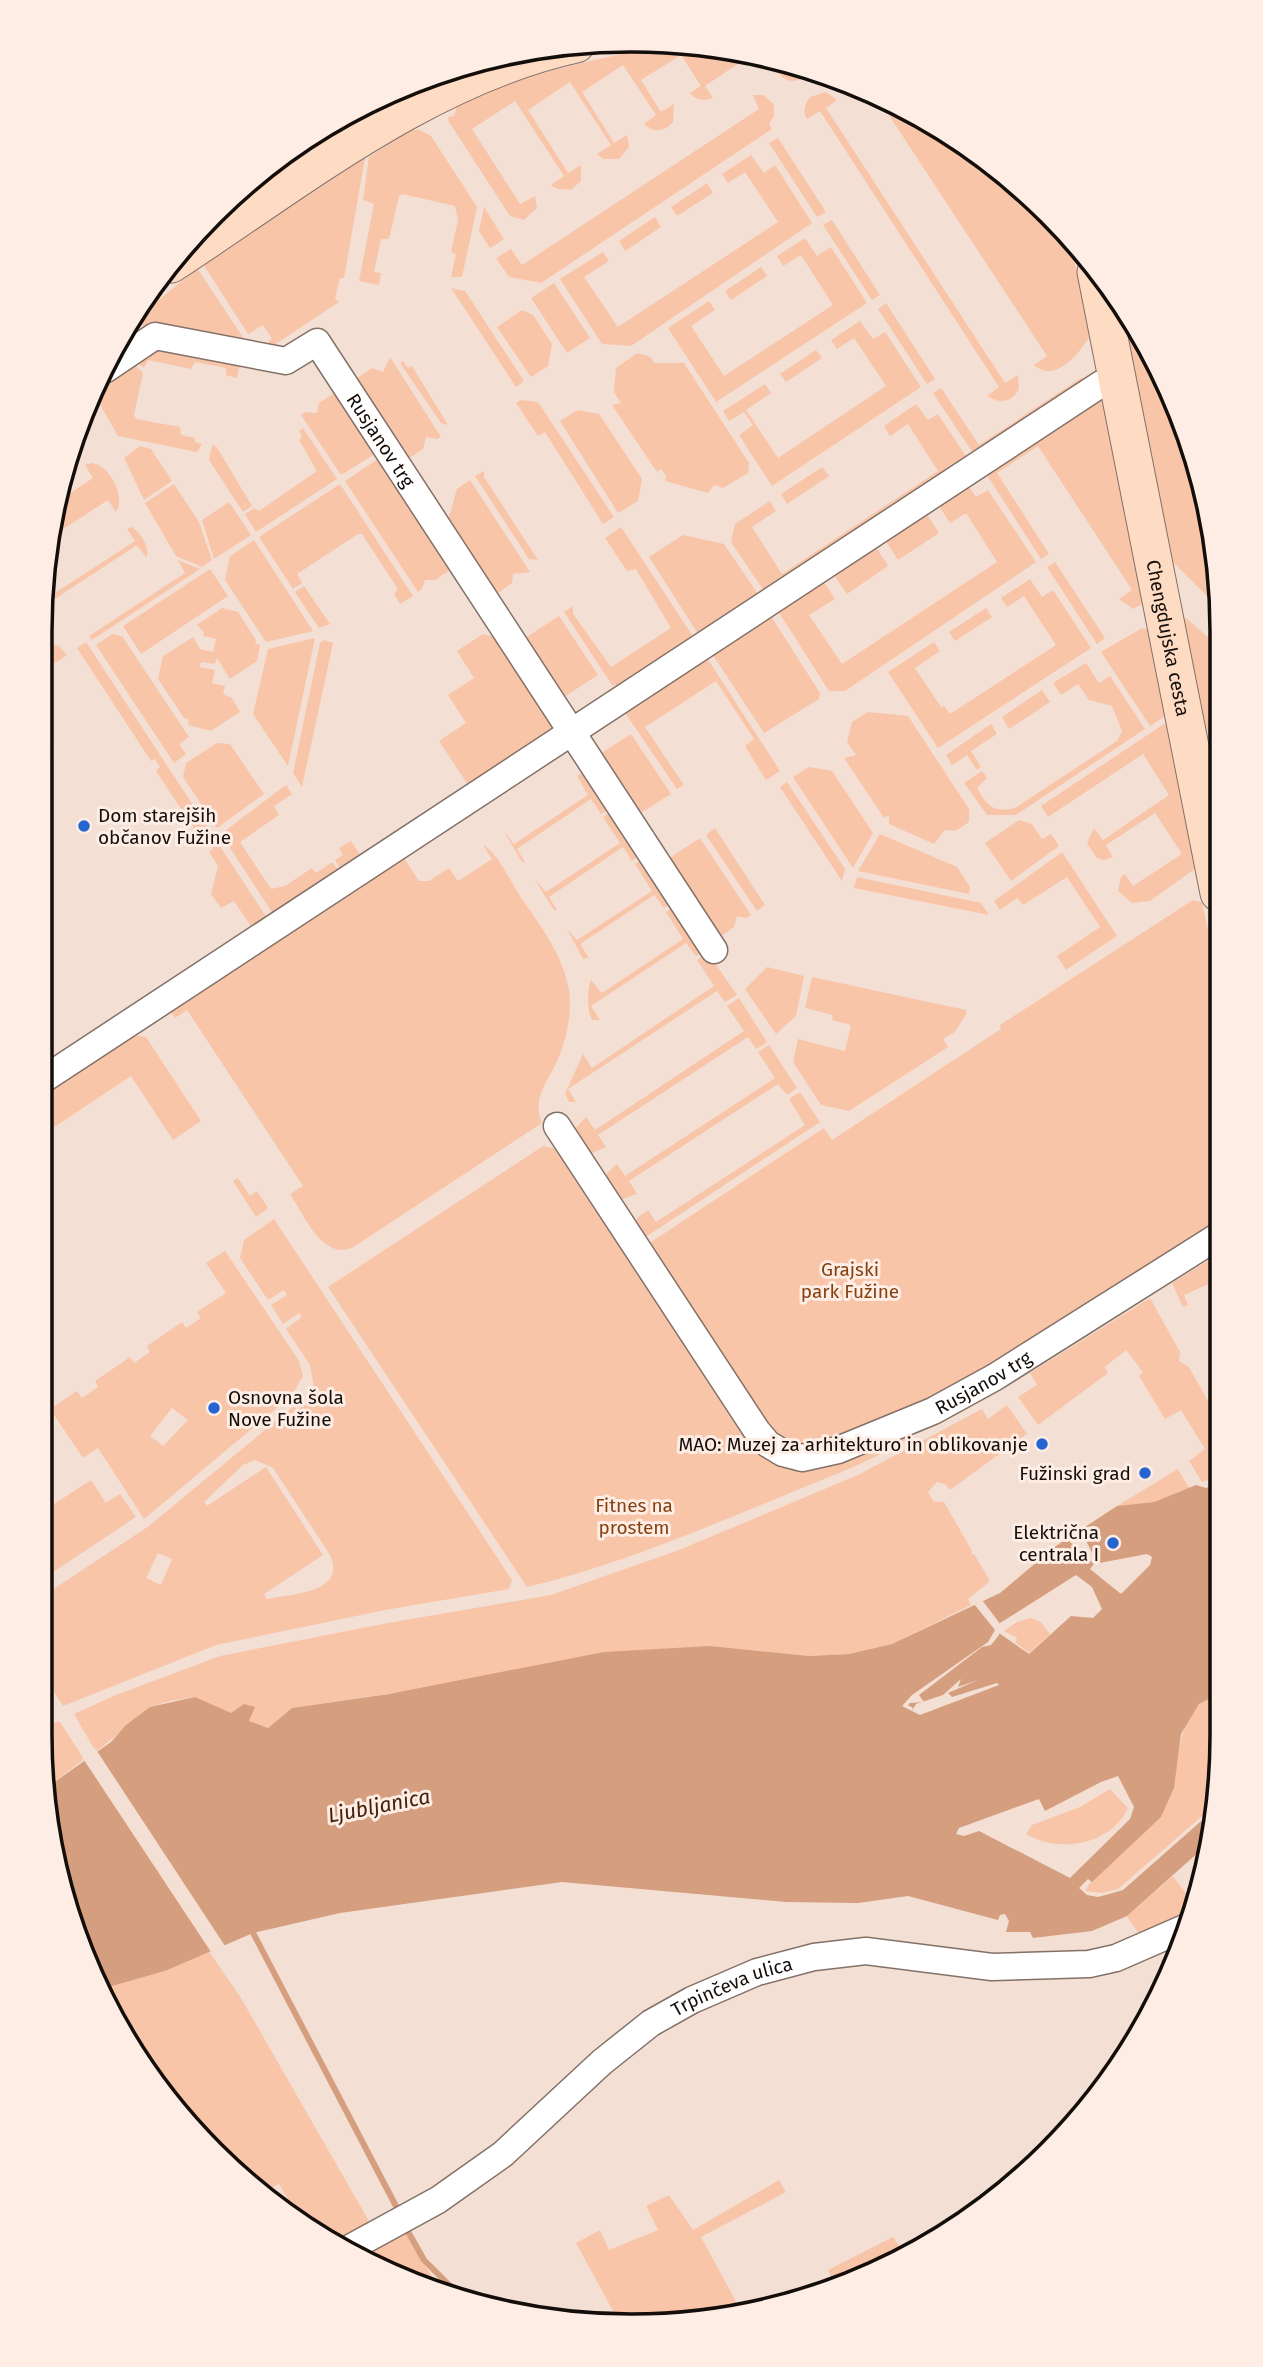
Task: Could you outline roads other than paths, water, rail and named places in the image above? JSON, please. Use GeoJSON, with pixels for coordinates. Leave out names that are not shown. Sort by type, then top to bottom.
{"type":"FeatureCollection","features":[{"type":"Feature","properties":{"kind":"street"},"geometry":{"type":"LineString","coordinates":[[201,245],[425,101],[501,68]]}},
{"type":"Feature","properties":{"kind":"street","name":"Chengdujska cesta"},"geometry":{"type":"LineString","coordinates":[[1100,291],[1210,848]]}},
{"type":"Feature","properties":{"kind":"street","name":"Rusjanov trg"},"geometry":{"type":"LineString","coordinates":[[121,359],[155,336],[286,361],[317,342],[713,950]]}},
{"type":"Feature","properties":{"kind":"street"},"geometry":{"type":"LineString","coordinates":[[52,1075],[1101,384],[1117,382]]}},
{"type":"Feature","properties":{"kind":"street","name":"Rusjanov trg"},"geometry":{"type":"LineString","coordinates":[[557,1126],[757,1431],[775,1449],[802,1458],[838,1450],[933,1411],[995,1377],[1210,1241]]}},
{"type":"Feature","properties":{"kind":"street","name":"Trpinčeva ulica"},"geometry":{"type":"LineString","coordinates":[[356,2245],[438,2200],[503,2154],[602,2062],[651,2023],[692,2000],[757,1972],[814,1957],[866,1951],[992,1967],[1102,1962],[1176,1931]]}},
{"type":"Feature","properties":{"kind":"water","name":"Ljubljanica"},"geometry":{"type":"Polygon","coordinates":[[[1196,1485],[1210,1486],[1210,1698],[1199,1704],[1181,1734],[1174,1788],[1161,1817],[1092,1882],[1088,1879],[1079,1888],[1087,1895],[1098,1897],[1123,1890],[1205,1818],[1198,1853],[1127,1916],[1092,1931],[1033,1938],[1030,1932],[1006,1932],[1009,1921],[1005,1914],[1000,1915],[998,1920],[908,1896],[858,1903],[786,1902],[562,1882],[340,1913],[253,1933],[165,1971],[110,1987],[83,1922],[72,1885],[57,1811],[55,1782],[111,1742],[126,1725],[150,1707],[195,1697],[231,1713],[244,1704],[255,1707],[249,1721],[268,1728],[292,1708],[389,1694],[604,1652],[710,1646],[809,1656],[849,1654],[892,1644],[1000,1593],[1056,1546],[1117,1506],[1154,1502],[1196,1485]],[[1147,1554],[1094,1564],[1090,1569],[1121,1594],[1150,1565],[1152,1557],[1147,1554]],[[1076,1575],[1000,1623],[996,1631],[1029,1654],[1071,1616],[1093,1618],[1102,1609],[1092,1587],[1076,1575]],[[961,1679],[943,1695],[916,1704],[912,1711],[920,1715],[999,1685],[997,1683],[952,1697],[948,1693],[978,1680],[958,1687],[961,1679]],[[1118,1776],[1045,1811],[1039,1799],[959,1828],[956,1834],[964,1836],[979,1831],[1070,1878],[1130,1819],[1134,1807],[1118,1776]]]}},
{"type":"Feature","properties":{"kind":"waterway"},"geometry":{"type":"LineString","coordinates":[[250,1927],[398,2210]]}},
{"type":"Feature","properties":{"kind":"waterway"},"geometry":{"type":"LineString","coordinates":[[406,2228],[424,2260],[449,2285]]}},
{"type":"Feature","properties":{"kind":"place","name":"Dom starejših občanov Fužine"},"geometry":{"type":"Point","coordinates":[84,826]}},
{"type":"Feature","properties":{"kind":"place","name":"Osnovna šola Nove Fužine"},"geometry":{"type":"Point","coordinates":[214,1408]}},
{"type":"Feature","properties":{"kind":"place","name":"MAO: Muzej za arhitekturo in oblikovanje"},"geometry":{"type":"Point","coordinates":[1042,1444]}},
{"type":"Feature","properties":{"kind":"place","name":"Fužinski grad"},"geometry":{"type":"Point","coordinates":[1145,1473]}},
{"type":"Feature","properties":{"kind":"place","name":"Električna centrala I"},"geometry":{"type":"Point","coordinates":[1113,1543]}},
{"type":"Feature","properties":{"kind":"park label","name":"Grajski park Fužine"},"geometry":{"type":"Point","coordinates":[850,1280]}},
{"type":"Feature","properties":{"kind":"park label","name":"Fitnes na prostem"},"geometry":{"type":"Point","coordinates":[634,1516]}}]}
